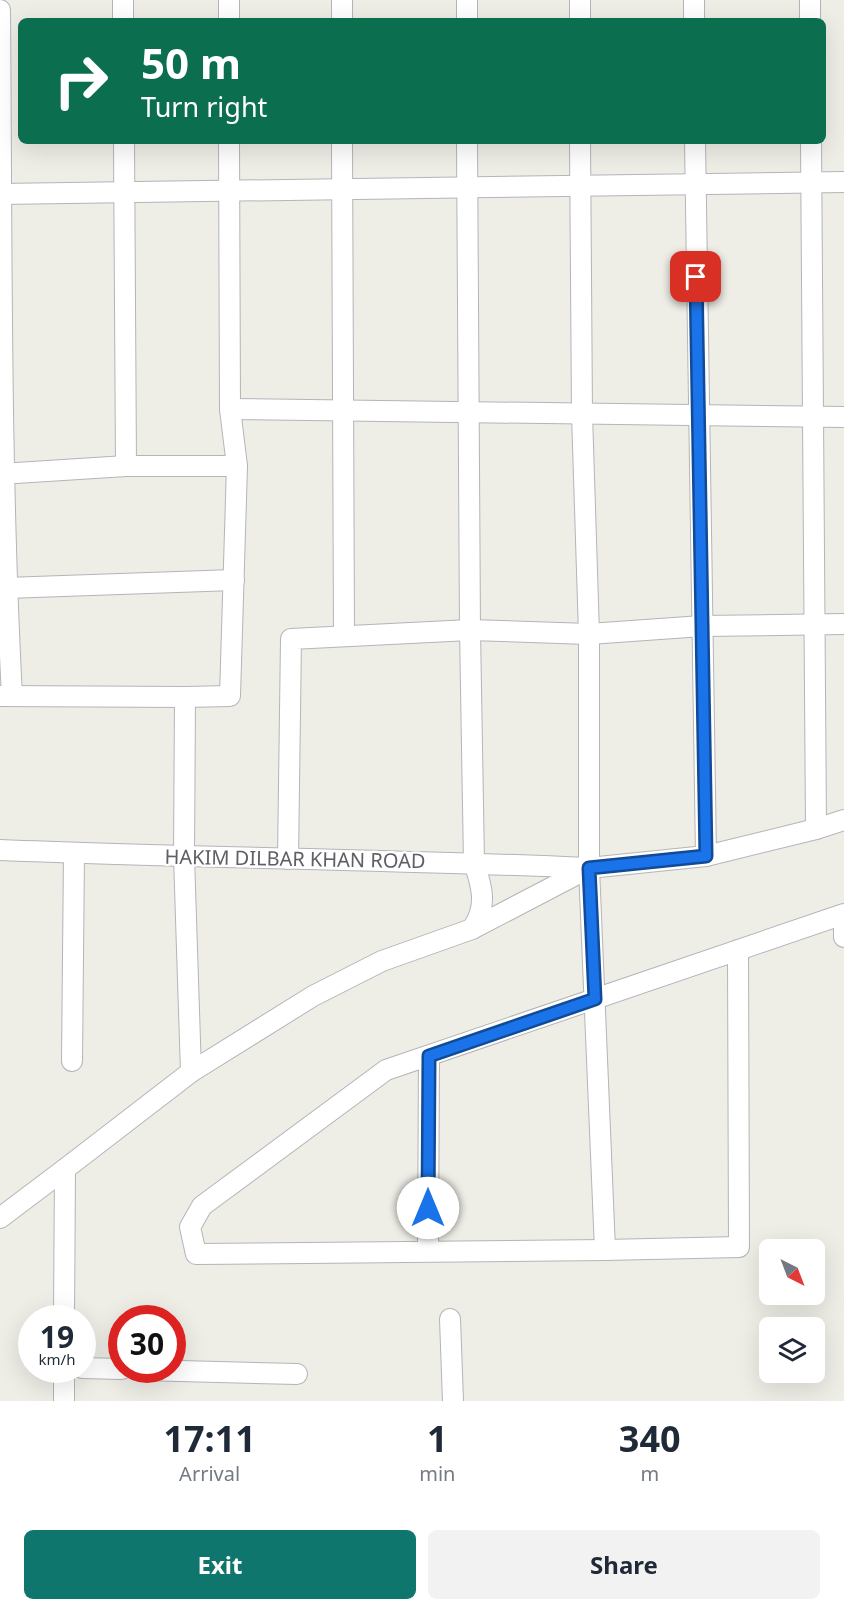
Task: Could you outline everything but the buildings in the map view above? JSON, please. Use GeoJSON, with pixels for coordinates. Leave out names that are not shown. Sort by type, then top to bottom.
{"type":"FeatureCollection","features":[{"type":"Feature","properties":{"kind":"street"},"geometry":{"type":"LineString","coordinates":[[123,0],[123,18]]}},
{"type":"Feature","properties":{"kind":"street"},"geometry":{"type":"LineString","coordinates":[[229,0],[229,18]]}},
{"type":"Feature","properties":{"kind":"street"},"geometry":{"type":"LineString","coordinates":[[342,0],[342,18]]}},
{"type":"Feature","properties":{"kind":"street"},"geometry":{"type":"LineString","coordinates":[[467,0],[467,18]]}},
{"type":"Feature","properties":{"kind":"street"},"geometry":{"type":"LineString","coordinates":[[580,0],[580,18]]}},
{"type":"Feature","properties":{"kind":"street"},"geometry":{"type":"LineString","coordinates":[[694,0],[694,18]]}},
{"type":"Feature","properties":{"kind":"street"},"geometry":{"type":"LineString","coordinates":[[810,0],[810,18]]}},
{"type":"Feature","properties":{"kind":"street"},"geometry":{"type":"LineString","coordinates":[[0,10],[2,474],[6,588],[6,696],[231,696],[237,466],[230,410],[229,144]]}},
{"type":"Feature","properties":{"kind":"street"},"geometry":{"type":"LineString","coordinates":[[124,144],[126,466]]}},
{"type":"Feature","properties":{"kind":"street"},"geometry":{"type":"LineString","coordinates":[[342,144],[344,636]]}},
{"type":"Feature","properties":{"kind":"street"},"geometry":{"type":"LineString","coordinates":[[467,144],[474,863],[481,882],[482,903],[478,920],[472,929]]}},
{"type":"Feature","properties":{"kind":"street"},"geometry":{"type":"LineString","coordinates":[[580,144],[582,414],[589,634],[589,868],[605,1250]]}},
{"type":"Feature","properties":{"kind":"street"},"geometry":{"type":"LineString","coordinates":[[695,144],[706,856]]}},
{"type":"Feature","properties":{"kind":"street"},"geometry":{"type":"LineString","coordinates":[[811,144],[816,829]]}},
{"type":"Feature","properties":{"kind":"street"},"geometry":{"type":"LineString","coordinates":[[1,194],[844,182]]}},
{"type":"Feature","properties":{"kind":"street"},"geometry":{"type":"LineString","coordinates":[[230,410],[844,417]]}},
{"type":"Feature","properties":{"kind":"street"},"geometry":{"type":"LineString","coordinates":[[2,474],[126,466],[237,466]]}},
{"type":"Feature","properties":{"kind":"street"},"geometry":{"type":"LineString","coordinates":[[6,588],[234,580]]}},
{"type":"Feature","properties":{"kind":"street"},"geometry":{"type":"LineString","coordinates":[[288,859],[291,639],[470,630],[589,634],[702,626],[844,624]]}},
{"type":"Feature","properties":{"kind":"street"},"geometry":{"type":"LineString","coordinates":[[185,697],[184,857],[190,1072]]}},
{"type":"Feature","properties":{"kind":"street"},"geometry":{"type":"LineString","coordinates":[[0,1218],[190,1072],[313,996],[382,960],[472,929],[589,868],[706,856],[844,820]]}},
{"type":"Feature","properties":{"kind":"street","name":"HAKIM DILBAR KHAN ROAD"},"geometry":{"type":"LineString","coordinates":[[0,850],[589,868]]}},
{"type":"Feature","properties":{"kind":"street"},"geometry":{"type":"LineString","coordinates":[[72,1061],[74,853]]}},
{"type":"Feature","properties":{"kind":"street"},"geometry":{"type":"LineString","coordinates":[[738,950],[739,1247],[196,1254],[190,1227],[202,1206],[386,1070],[429,1056],[738,950],[844,914],[844,937]]}},
{"type":"Feature","properties":{"kind":"street"},"geometry":{"type":"LineString","coordinates":[[428,1251],[429,1056]]}},
{"type":"Feature","properties":{"kind":"street"},"geometry":{"type":"LineString","coordinates":[[64,1305],[65,1169]]}},
{"type":"Feature","properties":{"kind":"street"},"geometry":{"type":"LineString","coordinates":[[450,1319],[453,1401]]}},
{"type":"Feature","properties":{"kind":"street"},"geometry":{"type":"LineString","coordinates":[[186,1371],[297,1374]]}},
{"type":"Feature","properties":{"kind":"street"},"geometry":{"type":"LineString","coordinates":[[64,1383],[64,1401]]}},
{"type":"Feature","properties":{"kind":"route"},"geometry":{"type":"LineString","coordinates":[[428,1208],[429,1056],[595,999],[589,868],[706,856],[696,277]]}}]}
